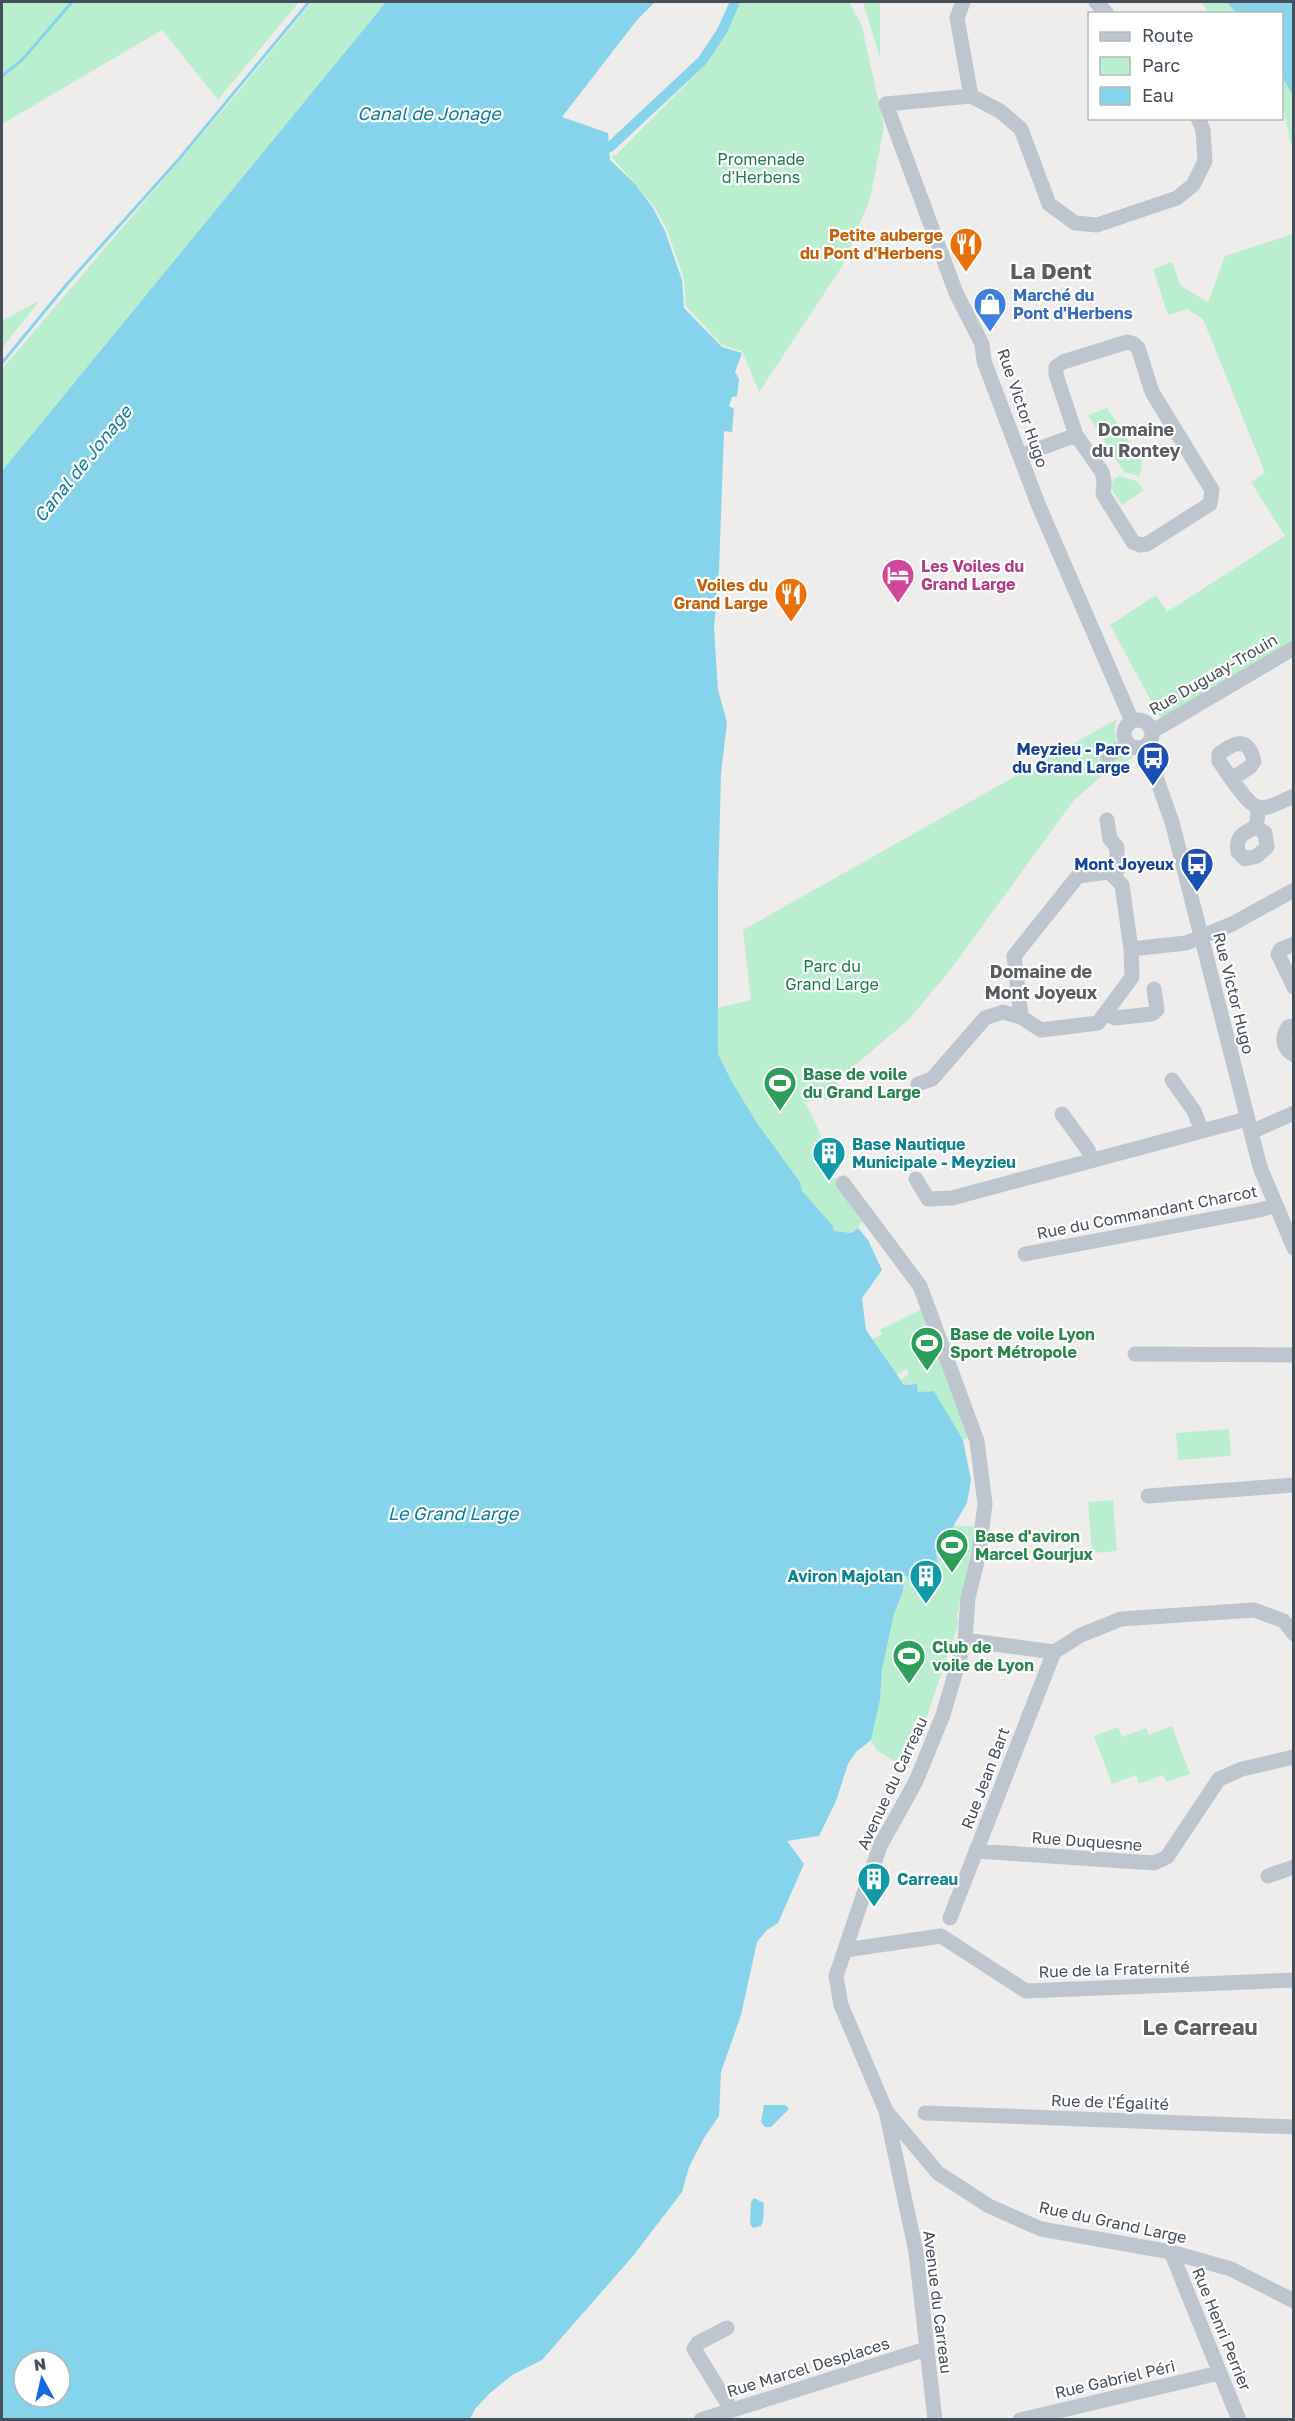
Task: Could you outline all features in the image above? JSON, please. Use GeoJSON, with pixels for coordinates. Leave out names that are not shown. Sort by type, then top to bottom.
{"type":"FeatureCollection","features":[{"type":"Feature","properties":{"kind":"street"},"geometry":{"type":"LineString","coordinates":[[963,2],[957,18],[971,96],[1000,111],[1021,129],[1049,204],[1075,223],[1097,225],[1177,198],[1193,185],[1205,161],[1203,130],[1199,120]]}},
{"type":"Feature","properties":{"kind":"street","name":"Rue Victor Hugo"},"geometry":{"type":"LineString","coordinates":[[971,96],[886,104],[956,293],[982,344],[984,361],[1038,504],[1132,721]]}},
{"type":"Feature","properties":{"kind":"street"},"geometry":{"type":"LineString","coordinates":[[1126,342],[1134,344],[1138,348],[1152,392],[1212,490],[1210,504],[1147,544],[1140,545],[1133,542],[1103,495],[1102,472],[1076,435],[1056,375],[1056,367],[1063,362],[1126,342]]}},
{"type":"Feature","properties":{"kind":"street"},"geometry":{"type":"LineString","coordinates":[[1020,456],[1076,435]]}},
{"type":"Feature","properties":{"kind":"street","name":"Rue Duguay-Trouin"},"geometry":{"type":"LineString","coordinates":[[1151,730],[1293,648]]}},
{"type":"Feature","properties":{"kind":"street"},"geometry":{"type":"LineString","coordinates":[[1136,719],[1146,722],[1151,730],[1150,739],[1144,746],[1131,746],[1125,740],[1125,727],[1136,719]]}},
{"type":"Feature","properties":{"kind":"street","name":"Rue Victor Hugo"},"geometry":{"type":"LineString","coordinates":[[1144,746],[1172,822],[1260,1167],[1293,1248]]}},
{"type":"Feature","properties":{"kind":"street"},"geometry":{"type":"LineString","coordinates":[[1232,778],[1246,798],[1262,808],[1293,796]]}},
{"type":"Feature","properties":{"kind":"street"},"geometry":{"type":"LineString","coordinates":[[1256,827],[1259,807]]}},
{"type":"Feature","properties":{"kind":"street"},"geometry":{"type":"LineString","coordinates":[[1107,820],[1110,839],[1117,847],[1117,871],[1114,877]]}},
{"type":"Feature","properties":{"kind":"street"},"geometry":{"type":"LineString","coordinates":[[918,1084],[932,1079],[985,1018],[1003,1012],[1021,1017],[1041,1030],[1098,1023],[1132,977],[1131,949],[1122,885],[1109,872],[1078,876],[1014,956],[1021,1017]]}},
{"type":"Feature","properties":{"kind":"street"},"geometry":{"type":"LineString","coordinates":[[1131,949],[1186,943],[1232,924],[1293,890]]}},
{"type":"Feature","properties":{"kind":"street"},"geometry":{"type":"LineString","coordinates":[[1292,979],[1278,954],[1293,944]]}},
{"type":"Feature","properties":{"kind":"street"},"geometry":{"type":"LineString","coordinates":[[1106,1013],[1115,1018],[1152,1014],[1157,1010],[1154,989]]}},
{"type":"Feature","properties":{"kind":"street"},"geometry":{"type":"LineString","coordinates":[[1293,1026],[1288,1027],[1283,1038],[1285,1048],[1293,1055]]}},
{"type":"Feature","properties":{"kind":"street"},"geometry":{"type":"LineString","coordinates":[[1172,1080],[1194,1111],[1202,1131]]}},
{"type":"Feature","properties":{"kind":"street"},"geometry":{"type":"LineString","coordinates":[[916,1179],[928,1199],[952,1198],[1202,1131],[1249,1125],[1293,1113]]}},
{"type":"Feature","properties":{"kind":"street"},"geometry":{"type":"LineString","coordinates":[[1062,1114],[1088,1150],[1092,1160]]}},
{"type":"Feature","properties":{"kind":"street","name":"Avenue du Carreau"},"geometry":{"type":"LineString","coordinates":[[843,1183],[920,1286],[977,1441],[985,1504],[978,1558],[968,1598],[965,1640],[943,1715],[916,1781],[880,1846],[836,1976],[841,2005],[886,2111],[916,2252],[935,2420]]}},
{"type":"Feature","properties":{"kind":"street","name":"Rue du Commandant Charcot"},"geometry":{"type":"LineString","coordinates":[[1025,1254],[1260,1210],[1276,1205]]}},
{"type":"Feature","properties":{"kind":"street"},"geometry":{"type":"LineString","coordinates":[[1135,1354],[1293,1355]]}},
{"type":"Feature","properties":{"kind":"street"},"geometry":{"type":"LineString","coordinates":[[1148,1496],[1293,1485]]}},
{"type":"Feature","properties":{"kind":"street"},"geometry":{"type":"LineString","coordinates":[[965,1640],[1054,1652],[1081,1635],[1121,1619],[1254,1610],[1284,1621],[1293,1634]]}},
{"type":"Feature","properties":{"kind":"street","name":"Rue Jean Bart"},"geometry":{"type":"LineString","coordinates":[[950,1917],[1054,1652]]}},
{"type":"Feature","properties":{"kind":"street","name":"Rue Duquesne"},"geometry":{"type":"LineString","coordinates":[[976,1851],[1154,1863],[1167,1857],[1220,1779],[1242,1769],[1293,1756]]}},
{"type":"Feature","properties":{"kind":"street"},"geometry":{"type":"LineString","coordinates":[[1268,1876],[1293,1867]]}},
{"type":"Feature","properties":{"kind":"street","name":"Rue de la Fraternité"},"geometry":{"type":"LineString","coordinates":[[845,1950],[941,1936],[1026,1991],[1293,1980]]}},
{"type":"Feature","properties":{"kind":"street","name":"Rue du Grand Large"},"geometry":{"type":"LineString","coordinates":[[886,2111],[938,2173],[989,2206],[1041,2229],[1171,2252],[1231,2269],[1293,2301]]}},
{"type":"Feature","properties":{"kind":"street","name":"Rue de l'Égalité"},"geometry":{"type":"LineString","coordinates":[[925,2113],[1293,2127]]}},
{"type":"Feature","properties":{"kind":"street","name":"Rue Henri Perrier"},"geometry":{"type":"LineString","coordinates":[[1171,2252],[1239,2420]]}},
{"type":"Feature","properties":{"kind":"street"},"geometry":{"type":"LineString","coordinates":[[727,2328],[698,2343],[694,2349],[731,2409]]}},
{"type":"Feature","properties":{"kind":"street","name":"Rue Marcel Desplaces"},"geometry":{"type":"LineString","coordinates":[[701,2420],[926,2349]]}},
{"type":"Feature","properties":{"kind":"street","name":"Rue Gabriel Péri"},"geometry":{"type":"LineString","coordinates":[[1020,2420],[1219,2373]]}},
{"type":"Feature","properties":{"kind":"green space"},"geometry":{"type":"Polygon","coordinates":[[[2,2],[299,2],[218,100],[162,30],[2,124],[2,2]]]}},
{"type":"Feature","properties":{"kind":"green space"},"geometry":{"type":"Polygon","coordinates":[[[312,2],[386,2],[2,471],[2,369],[312,2]]]}},
{"type":"Feature","properties":{"kind":"green space","name":"Promenade d'Herbens"},"geometry":{"type":"Polygon","coordinates":[[[738,2],[849,2],[862,26],[884,127],[870,199],[843,265],[759,392],[742,351],[722,345],[686,306],[684,279],[667,230],[655,208],[611,156],[616,155],[705,65],[725,31],[738,2]]]}},
{"type":"Feature","properties":{"kind":"green space"},"geometry":{"type":"Polygon","coordinates":[[[863,2],[880,2],[880,58],[863,2]]]}},
{"type":"Feature","properties":{"kind":"green space"},"geometry":{"type":"Polygon","coordinates":[[[1201,2],[1227,2],[1235,12],[1208,12],[1201,2]]]}},
{"type":"Feature","properties":{"kind":"green space"},"geometry":{"type":"Polygon","coordinates":[[[1283,79],[1293,95],[1293,145],[1291,145],[1283,108],[1283,79]]]}},
{"type":"Feature","properties":{"kind":"green space"},"geometry":{"type":"Polygon","coordinates":[[[1293,234],[1293,641],[1161,719],[1110,625],[1156,595],[1167,612],[1285,536],[1251,482],[1265,473],[1203,319],[1187,309],[1168,315],[1153,269],[1172,262],[1181,286],[1208,302],[1225,256],[1293,234]]]}},
{"type":"Feature","properties":{"kind":"green space"},"geometry":{"type":"Polygon","coordinates":[[[40,300],[2,348],[2,321],[40,300]]]}},
{"type":"Feature","properties":{"kind":"green space"},"geometry":{"type":"Polygon","coordinates":[[[1107,408],[1142,461],[1140,476],[1124,472],[1088,415],[1107,408]]]}},
{"type":"Feature","properties":{"kind":"green space"},"geometry":{"type":"Polygon","coordinates":[[[1120,476],[1136,481],[1144,490],[1122,505],[1110,487],[1114,479],[1120,476]]]}},
{"type":"Feature","properties":{"kind":"green space","name":"Parc du Grand Large"},"geometry":{"type":"Polygon","coordinates":[[[1117,719],[1115,731],[1117,742],[1123,751],[1134,757],[1108,771],[1074,800],[948,973],[908,1020],[841,1077],[828,1099],[805,1102],[821,1135],[828,1164],[836,1180],[866,1216],[852,1233],[834,1231],[802,1191],[800,1182],[757,1123],[718,1054],[717,1008],[751,1000],[743,930],[1117,719]]]}},
{"type":"Feature","properties":{"kind":"green space","name":"Base de voile Lyon Sport Métropole"},"geometry":{"type":"Polygon","coordinates":[[[924,1308],[972,1436],[963,1440],[934,1391],[918,1392],[916,1384],[905,1385],[901,1380],[909,1374],[906,1369],[897,1375],[871,1340],[882,1334],[880,1330],[924,1308]]]}},
{"type":"Feature","properties":{"kind":"green space"},"geometry":{"type":"Polygon","coordinates":[[[1229,1429],[1231,1456],[1178,1460],[1176,1433],[1229,1429]]]}},
{"type":"Feature","properties":{"kind":"green space"},"geometry":{"type":"Polygon","coordinates":[[[1113,1500],[1117,1551],[1092,1553],[1088,1502],[1113,1500]]]}},
{"type":"Feature","properties":{"kind":"green space","name":"Club de voile de Lyon"},"geometry":{"type":"Polygon","coordinates":[[[953,1525],[979,1527],[957,1615],[958,1625],[907,1769],[876,1750],[871,1740],[880,1700],[882,1670],[894,1614],[903,1591],[904,1575],[922,1577],[934,1566],[936,1555],[953,1525]]]}},
{"type":"Feature","properties":{"kind":"green space"},"geometry":{"type":"Polygon","coordinates":[[[1172,1726],[1190,1774],[1166,1782],[1163,1775],[1139,1784],[1136,1775],[1112,1784],[1094,1736],[1118,1727],[1122,1737],[1146,1728],[1149,1735],[1172,1726]]]}},
{"type":"Feature","properties":{"kind":"water","name":"Le Grand Large"},"geometry":{"type":"Polygon","coordinates":[[[386,2],[655,2],[637,20],[562,117],[608,133],[610,160],[635,184],[653,208],[665,231],[682,280],[684,308],[722,347],[742,353],[735,372],[739,379],[737,396],[732,397],[729,406],[734,409],[732,432],[724,431],[719,570],[714,628],[718,690],[727,722],[721,774],[718,1054],[757,1123],[800,1182],[802,1191],[833,1226],[834,1231],[852,1233],[858,1228],[868,1240],[882,1270],[862,1298],[866,1330],[904,1385],[917,1384],[918,1392],[934,1391],[963,1440],[971,1480],[967,1503],[936,1555],[938,1562],[934,1566],[937,1576],[932,1583],[922,1577],[904,1576],[903,1591],[894,1614],[882,1670],[880,1700],[871,1740],[856,1752],[848,1764],[836,1801],[819,1836],[787,1841],[804,1864],[778,1923],[767,1930],[757,1942],[741,2015],[721,2072],[719,2116],[689,2167],[682,2192],[633,2256],[542,2360],[512,2375],[490,2393],[475,2409],[470,2419],[2,2419],[2,471],[386,2]]]}},
{"type":"Feature","properties":{"kind":"water"},"geometry":{"type":"Polygon","coordinates":[[[1227,2],[1293,2],[1293,95],[1283,79],[1283,12],[1235,12],[1227,2]]]}},
{"type":"Feature","properties":{"kind":"water"},"geometry":{"type":"Polygon","coordinates":[[[764,2105],[785,2105],[789,2109],[771,2127],[765,2127],[761,2122],[764,2105]]]}},
{"type":"Feature","properties":{"kind":"water"},"geometry":{"type":"Polygon","coordinates":[[[754,2198],[764,2203],[761,2226],[753,2228],[750,2224],[751,2202],[754,2198]]]}},
{"type":"Feature","properties":{"kind":"waterway"},"geometry":{"type":"LineString","coordinates":[[2,76],[22,60],[72,2]]}},
{"type":"Feature","properties":{"kind":"waterway"},"geometry":{"type":"LineString","coordinates":[[2,363],[67,284],[179,159],[309,2]]}},
{"type":"Feature","properties":{"kind":"waterway"},"geometry":{"type":"LineString","coordinates":[[610,147],[702,61],[722,31],[735,2]]}},
{"type":"Feature","properties":{"kind":"place","name":"Petite auberge du Pont d'Herbens"},"geometry":{"type":"Point","coordinates":[966,273]}},
{"type":"Feature","properties":{"kind":"place","name":"Marché du Pont d'Herbens"},"geometry":{"type":"Point","coordinates":[990,333]}},
{"type":"Feature","properties":{"kind":"place","name":"Les Voiles du Grand Large"},"geometry":{"type":"Point","coordinates":[898,604]}},
{"type":"Feature","properties":{"kind":"place","name":"Voiles du Grand Large"},"geometry":{"type":"Point","coordinates":[791,623]}},
{"type":"Feature","properties":{"kind":"place","name":"Meyzieu - Parc du Grand Large"},"geometry":{"type":"Point","coordinates":[1153,787]}},
{"type":"Feature","properties":{"kind":"place","name":"Mont Joyeux"},"geometry":{"type":"Point","coordinates":[1197,893]}},
{"type":"Feature","properties":{"kind":"place","name":"Base de voile du Grand Large"},"geometry":{"type":"Point","coordinates":[780,1112]}},
{"type":"Feature","properties":{"kind":"place","name":"Base Nautique Municipale - Meyzieu"},"geometry":{"type":"Point","coordinates":[829,1182]}},
{"type":"Feature","properties":{"kind":"place","name":"Base de voile Lyon Sport Métropole"},"geometry":{"type":"Point","coordinates":[927,1372]}},
{"type":"Feature","properties":{"kind":"place","name":"Base d'aviron Marcel Gourjux"},"geometry":{"type":"Point","coordinates":[952,1574]}},
{"type":"Feature","properties":{"kind":"place","name":"Aviron Majolan"},"geometry":{"type":"Point","coordinates":[926,1605]}},
{"type":"Feature","properties":{"kind":"place","name":"Club de voile de Lyon"},"geometry":{"type":"Point","coordinates":[909,1685]}},
{"type":"Feature","properties":{"kind":"place","name":"Carreau"},"geometry":{"type":"Point","coordinates":[874,1908]}},
{"type":"Feature","properties":{"kind":"district","name":"La Dent"},"geometry":{"type":"Point","coordinates":[1051,271]}},
{"type":"Feature","properties":{"kind":"district","name":"Domaine du Rontey"},"geometry":{"type":"Point","coordinates":[1136,440]}},
{"type":"Feature","properties":{"kind":"district","name":"Domaine de Mont Joyeux"},"geometry":{"type":"Point","coordinates":[1041,982]}},
{"type":"Feature","properties":{"kind":"district","name":"Le Carreau"},"geometry":{"type":"Point","coordinates":[1200,2027]}},
{"type":"Feature","properties":{"kind":"water label","name":"Canal de Jonage"},"geometry":{"type":"Point","coordinates":[429,114]}},
{"type":"Feature","properties":{"kind":"water label","name":"Canal de Jonage"},"geometry":{"type":"Point","coordinates":[83,464]}}]}
